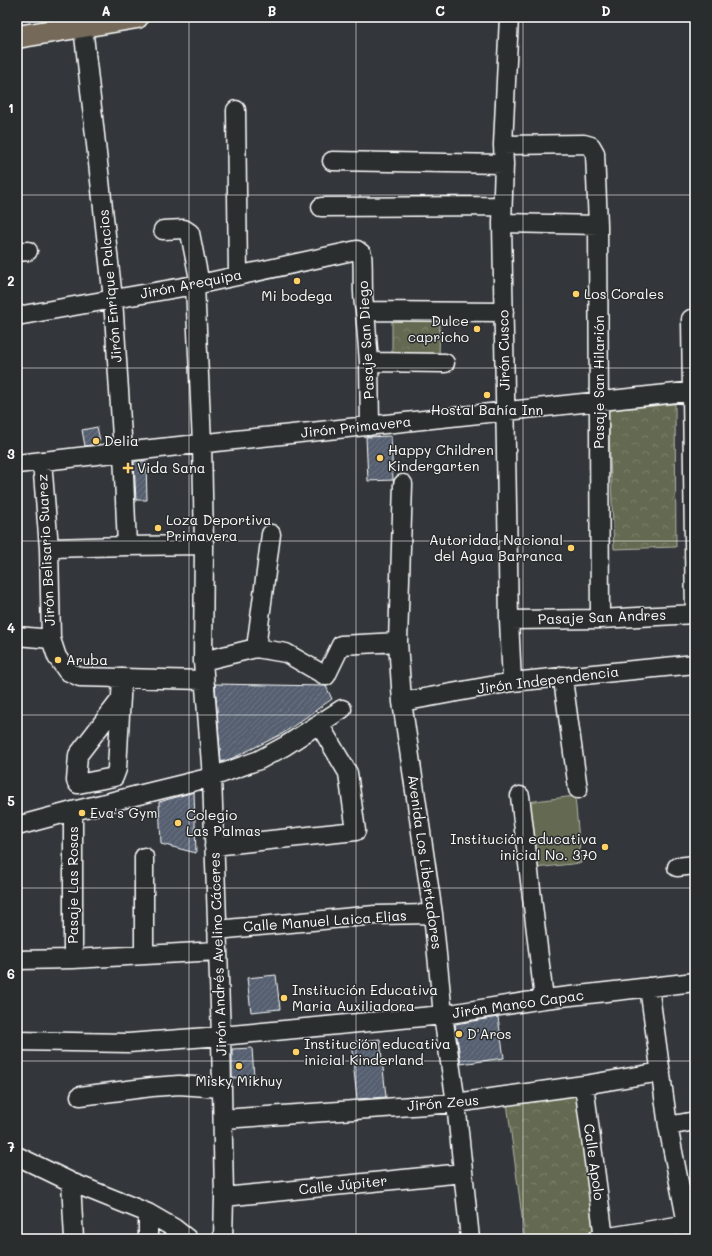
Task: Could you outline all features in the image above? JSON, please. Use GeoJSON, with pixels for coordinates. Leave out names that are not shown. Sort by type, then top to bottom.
{"type":"FeatureCollection","features":[{"type":"Feature","properties":{"kind":"main road"},"geometry":{"type":"LineString","coordinates":[[17,37],[125,18]]}},
{"type":"Feature","properties":{"kind":"street","name":"Jirón Cusco"},"geometry":{"type":"LineString","coordinates":[[509,17],[503,145],[504,164],[502,214],[509,620],[512,682]]}},
{"type":"Feature","properties":{"kind":"street","name":"Jirón Enrique Palacios"},"geometry":{"type":"LineString","coordinates":[[83,26],[113,299],[123,452],[127,546]]}},
{"type":"Feature","properties":{"kind":"street"},"geometry":{"type":"LineString","coordinates":[[236,110],[238,275]]}},
{"type":"Feature","properties":{"kind":"street","name":"Pasaje San Hilarión"},"geometry":{"type":"LineString","coordinates":[[503,145],[584,144],[591,146],[595,154],[598,224],[600,400],[600,619]]}},
{"type":"Feature","properties":{"kind":"street"},"geometry":{"type":"LineString","coordinates":[[332,161],[504,164]]}},
{"type":"Feature","properties":{"kind":"street"},"geometry":{"type":"LineString","coordinates":[[321,207],[502,214],[598,224]]}},
{"type":"Feature","properties":{"kind":"street","name":"Jirón Andrés Avelino Cáceres"},"geometry":{"type":"LineString","coordinates":[[163,230],[184,228],[190,233],[198,284],[204,545],[204,680],[212,777],[221,1036],[224,1197],[223,1239]]}},
{"type":"Feature","properties":{"kind":"street","name":"Jirón Arequipa"},"geometry":{"type":"LineString","coordinates":[[17,316],[198,284],[357,250],[362,254]]}},
{"type":"Feature","properties":{"kind":"street","name":"Pasaje San Diego"},"geometry":{"type":"LineString","coordinates":[[362,254],[364,267],[363,303],[369,362],[370,426]]}},
{"type":"Feature","properties":{"kind":"street"},"geometry":{"type":"LineString","coordinates":[[365,311],[504,312]]}},
{"type":"Feature","properties":{"kind":"street"},"geometry":{"type":"LineString","coordinates":[[691,319],[694,391],[695,618]]}},
{"type":"Feature","properties":{"kind":"street"},"geometry":{"type":"LineString","coordinates":[[369,362],[445,363]]}},
{"type":"Feature","properties":{"kind":"street","name":"Jirón Primavera"},"geometry":{"type":"LineString","coordinates":[[17,464],[505,410],[694,391]]}},
{"type":"Feature","properties":{"kind":"street","name":"Jirón Belisario Suarez"},"geometry":{"type":"LineString","coordinates":[[42,461],[49,548],[51,639],[57,657],[67,670],[80,677],[204,680]]}},
{"type":"Feature","properties":{"kind":"street","name":"Avenida Los Libertadores"},"geometry":{"type":"LineString","coordinates":[[403,484],[398,642],[402,702],[433,914],[443,1015],[456,1103],[470,1239]]}},
{"type":"Feature","properties":{"kind":"street"},"geometry":{"type":"LineString","coordinates":[[256,648],[272,534]]}},
{"type":"Feature","properties":{"kind":"street"},"geometry":{"type":"LineString","coordinates":[[49,548],[204,545]]}},
{"type":"Feature","properties":{"kind":"street","name":"Pasaje San Andres"},"geometry":{"type":"LineString","coordinates":[[509,620],[600,619],[695,614]]}},
{"type":"Feature","properties":{"kind":"street"},"geometry":{"type":"LineString","coordinates":[[17,636],[51,639]]}},
{"type":"Feature","properties":{"kind":"street"},"geometry":{"type":"LineString","coordinates":[[204,661],[256,648],[286,653],[326,676],[341,645],[398,642]]}},
{"type":"Feature","properties":{"kind":"street","name":"Jirón Independencia"},"geometry":{"type":"LineString","coordinates":[[402,702],[512,682],[695,664]]}},
{"type":"Feature","properties":{"kind":"street"},"geometry":{"type":"LineString","coordinates":[[563,676],[578,789]]}},
{"type":"Feature","properties":{"kind":"street"},"geometry":{"type":"LineString","coordinates":[[121,699],[122,678]]}},
{"type":"Feature","properties":{"kind":"street"},"geometry":{"type":"LineString","coordinates":[[17,826],[212,777],[259,760],[285,746],[342,709]]}},
{"type":"Feature","properties":{"kind":"street"},"geometry":{"type":"LineString","coordinates":[[214,846],[356,831],[348,773],[319,724]]}},
{"type":"Feature","properties":{"kind":"street"},"geometry":{"type":"LineString","coordinates":[[520,796],[544,999]]}},
{"type":"Feature","properties":{"kind":"street","name":"Pasaje Las Rosas"},"geometry":{"type":"LineString","coordinates":[[73,811],[73,959]]}},
{"type":"Feature","properties":{"kind":"street"},"geometry":{"type":"LineString","coordinates":[[144,857],[144,955]]}},
{"type":"Feature","properties":{"kind":"street","name":"Calle Manuel Laica Elias"},"geometry":{"type":"LineString","coordinates":[[217,930],[375,915],[433,914]]}},
{"type":"Feature","properties":{"kind":"street"},"geometry":{"type":"LineString","coordinates":[[17,960],[73,959],[217,951]]}},
{"type":"Feature","properties":{"kind":"street","name":"Jirón Manco Capac"},"geometry":{"type":"LineString","coordinates":[[17,1041],[128,1043],[221,1036],[443,1015],[544,999],[695,982]]}},
{"type":"Feature","properties":{"kind":"street"},"geometry":{"type":"LineString","coordinates":[[601,1239],[690,1229],[668,1126],[649,988]]}},
{"type":"Feature","properties":{"kind":"street","name":"Jirón Zeus"},"geometry":{"type":"LineString","coordinates":[[223,1118],[456,1103],[584,1085],[661,1072]]}},
{"type":"Feature","properties":{"kind":"street"},"geometry":{"type":"LineString","coordinates":[[80,1096],[179,1085],[221,1088]]}},
{"type":"Feature","properties":{"kind":"street","name":"Calle Apolo"},"geometry":{"type":"LineString","coordinates":[[584,1085],[601,1239]]}},
{"type":"Feature","properties":{"kind":"street"},"geometry":{"type":"LineString","coordinates":[[668,1126],[695,1121]]}},
{"type":"Feature","properties":{"kind":"street"},"geometry":{"type":"LineString","coordinates":[[17,1156],[71,1182],[148,1213],[174,1228],[188,1239]]}},
{"type":"Feature","properties":{"kind":"street","name":"Calle Júpiter"},"geometry":{"type":"LineString","coordinates":[[224,1197],[463,1173]]}},
{"type":"Feature","properties":{"kind":"street"},"geometry":{"type":"LineString","coordinates":[[71,1182],[74,1239]]}},
{"type":"Feature","properties":{"kind":"street"},"geometry":{"type":"LineString","coordinates":[[148,1213],[148,1239]]}},
{"type":"Feature","properties":{"kind":"green space"},"geometry":{"type":"Polygon","coordinates":[[[392,316],[440,316],[439,359],[392,359],[392,316]]]}},
{"type":"Feature","properties":{"kind":"green space"},"geometry":{"type":"Polygon","coordinates":[[[675,404],[676,547],[614,549],[608,410],[675,404]]]}},
{"type":"Feature","properties":{"kind":"green space"},"geometry":{"type":"Polygon","coordinates":[[[575,796],[581,863],[535,868],[527,802],[575,796]]]}},
{"type":"Feature","properties":{"kind":"green space"},"geometry":{"type":"Polygon","coordinates":[[[581,1091],[602,1235],[571,1239],[525,1239],[507,1103],[581,1091]]]}},
{"type":"Feature","properties":{"kind":"building"},"geometry":{"type":"Polygon","coordinates":[[[97,427],[100,440],[98,444],[85,446],[82,430],[97,427]]]}},
{"type":"Feature","properties":{"kind":"building","name":"Happy Children Kindergarten"},"geometry":{"type":"Polygon","coordinates":[[[391,436],[393,480],[368,481],[366,437],[391,436]]]}},
{"type":"Feature","properties":{"kind":"building"},"geometry":{"type":"Polygon","coordinates":[[[136,461],[146,461],[147,500],[136,500],[134,463],[136,461]]]}},
{"type":"Feature","properties":{"kind":"building"},"geometry":{"type":"Polygon","coordinates":[[[215,684],[326,686],[332,699],[282,734],[233,758],[221,762],[215,684]]]}},
{"type":"Feature","properties":{"kind":"building","name":"Colegio Las Palmas"},"geometry":{"type":"Polygon","coordinates":[[[194,792],[196,853],[161,844],[159,802],[194,792]]]}},
{"type":"Feature","properties":{"kind":"building"},"geometry":{"type":"Polygon","coordinates":[[[276,975],[280,1009],[251,1012],[247,978],[276,975]]]}},
{"type":"Feature","properties":{"kind":"building"},"geometry":{"type":"Polygon","coordinates":[[[498,1017],[504,1058],[461,1064],[455,1024],[498,1017]]]}},
{"type":"Feature","properties":{"kind":"building"},"geometry":{"type":"Polygon","coordinates":[[[380,1039],[386,1097],[357,1099],[351,1042],[380,1039]]]}},
{"type":"Feature","properties":{"kind":"building","name":"Misky Mikhuy"},"geometry":{"type":"Polygon","coordinates":[[[252,1048],[254,1077],[232,1078],[232,1049],[252,1048]]]}},
{"type":"Feature","properties":{"kind":"place","name":"Mi bodega"},"geometry":{"type":"Point","coordinates":[297,281]}},
{"type":"Feature","properties":{"kind":"place","name":"Los Corales"},"geometry":{"type":"Point","coordinates":[576,294]}},
{"type":"Feature","properties":{"kind":"place","name":"Dulce capricho"},"geometry":{"type":"Point","coordinates":[477,329]}},
{"type":"Feature","properties":{"kind":"place","name":"Hostal Bahía Inn"},"geometry":{"type":"Point","coordinates":[487,395]}},
{"type":"Feature","properties":{"kind":"place","name":"Delia"},"geometry":{"type":"Point","coordinates":[96,441]}},
{"type":"Feature","properties":{"kind":"place","name":"Happy Children Kindergarten"},"geometry":{"type":"Point","coordinates":[380,458]}},
{"type":"Feature","properties":{"kind":"place","name":"Vida Sana"},"geometry":{"type":"Point","coordinates":[128,468]}},
{"type":"Feature","properties":{"kind":"place","name":"Loza Deportiva Primavera"},"geometry":{"type":"Point","coordinates":[158,528]}},
{"type":"Feature","properties":{"kind":"place","name":"Autoridad Nacional del Agua Barranca"},"geometry":{"type":"Point","coordinates":[571,548]}},
{"type":"Feature","properties":{"kind":"place","name":"Aruba"},"geometry":{"type":"Point","coordinates":[58,660]}},
{"type":"Feature","properties":{"kind":"place","name":"Eva's Gym"},"geometry":{"type":"Point","coordinates":[82,813]}},
{"type":"Feature","properties":{"kind":"place","name":"Colegio Las Palmas"},"geometry":{"type":"Point","coordinates":[178,823]}},
{"type":"Feature","properties":{"kind":"place","name":"Institución educativa inicial No. 370"},"geometry":{"type":"Point","coordinates":[605,847]}},
{"type":"Feature","properties":{"kind":"place","name":"Institución Educativa Maria Auxiliadora"},"geometry":{"type":"Point","coordinates":[284,998]}},
{"type":"Feature","properties":{"kind":"place","name":"D'Aros"},"geometry":{"type":"Point","coordinates":[459,1034]}},
{"type":"Feature","properties":{"kind":"place","name":"Institución educativa inicial Kinderland"},"geometry":{"type":"Point","coordinates":[296,1052]}},
{"type":"Feature","properties":{"kind":"place","name":"Misky Mikhuy"},"geometry":{"type":"Point","coordinates":[239,1066]}}]}
